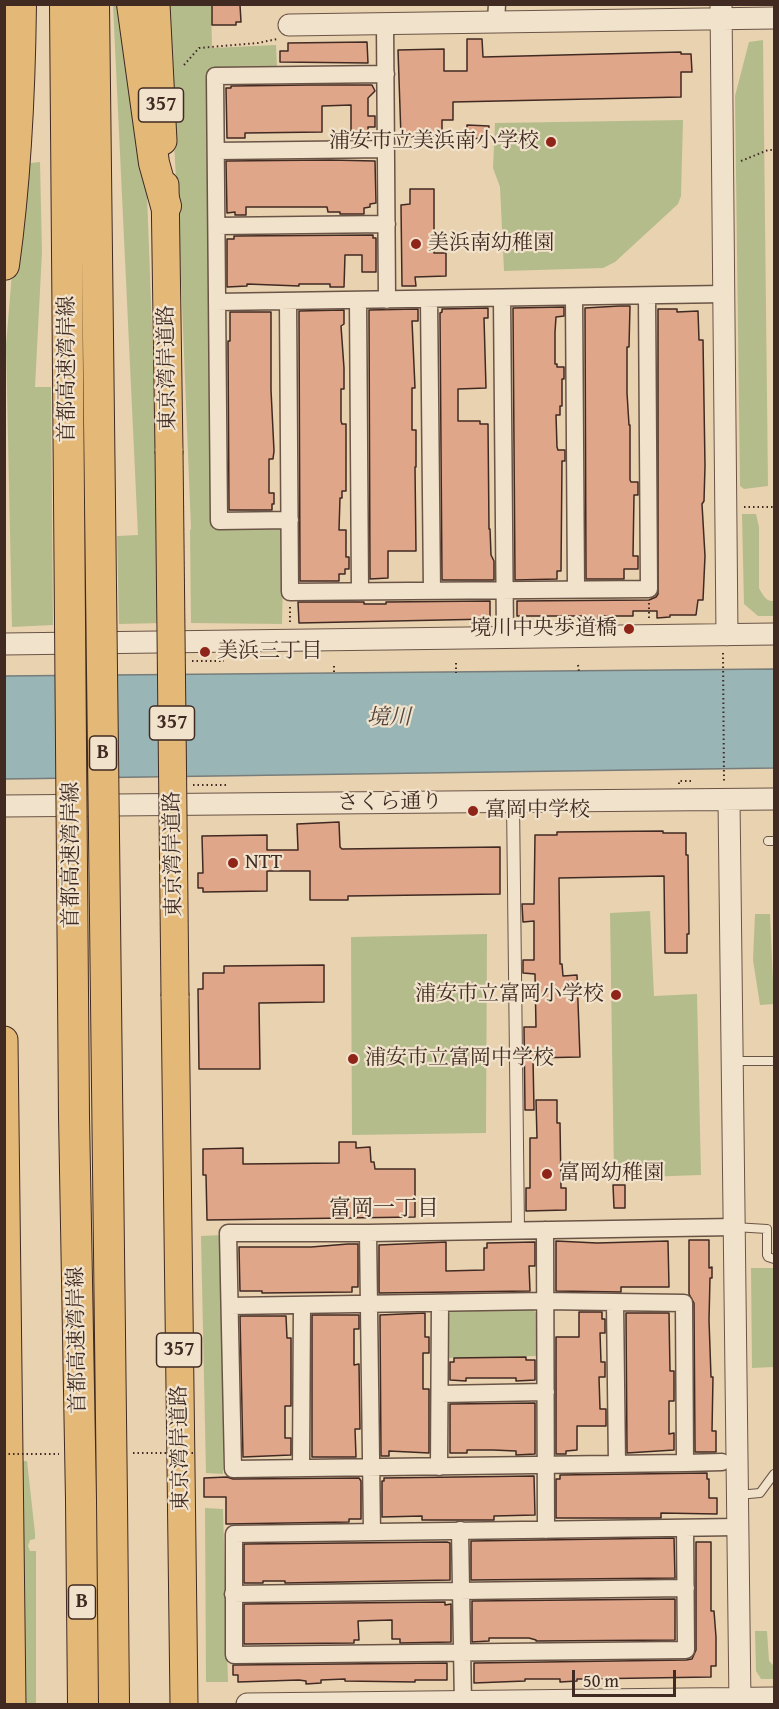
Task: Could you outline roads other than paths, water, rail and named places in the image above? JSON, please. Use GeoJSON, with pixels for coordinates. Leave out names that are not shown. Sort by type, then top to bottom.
{"type":"FeatureCollection","features":[{"type":"Feature","properties":{"kind":"highway"},"geometry":{"type":"LineString","coordinates":[[4,265],[9,230],[20,88],[21,4]]}},
{"type":"Feature","properties":{"kind":"highway","name":"首都高速湾岸線"},"geometry":{"type":"LineString","coordinates":[[64,4],[74,1092],[83,1704]]}},
{"type":"Feature","properties":{"kind":"highway","name":"首都高速湾岸線"},"geometry":{"type":"LineString","coordinates":[[94,4],[114,1704]]}},
{"type":"Feature","properties":{"kind":"highway"},"geometry":{"type":"LineString","coordinates":[[132,4],[154,163],[166,206]]}},
{"type":"Feature","properties":{"kind":"highway","name":"東京湾岸道路"},"geometry":{"type":"LineString","coordinates":[[156,4],[166,206],[184,1704]]}},
{"type":"Feature","properties":{"kind":"highway"},"geometry":{"type":"LineString","coordinates":[[4,1040],[12,1704]]}},
{"type":"Feature","properties":{"kind":"street"},"geometry":{"type":"LineString","coordinates":[[721,12],[725,644]]}},
{"type":"Feature","properties":{"kind":"street"},"geometry":{"type":"LineString","coordinates":[[289,25],[385,23],[497,13],[721,12],[774,18]]}},
{"type":"Feature","properties":{"kind":"street"},"geometry":{"type":"LineString","coordinates":[[385,23],[387,300]]}},
{"type":"Feature","properties":{"kind":"street"},"geometry":{"type":"LineString","coordinates":[[290,520],[219,521],[215,76],[386,74]]}},
{"type":"Feature","properties":{"kind":"street"},"geometry":{"type":"LineString","coordinates":[[216,151],[386,149]]}},
{"type":"Feature","properties":{"kind":"street"},"geometry":{"type":"LineString","coordinates":[[217,226],[387,224]]}},
{"type":"Feature","properties":{"kind":"street"},"geometry":{"type":"LineString","coordinates":[[217,302],[724,294]]}},
{"type":"Feature","properties":{"kind":"street"},"geometry":{"type":"LineString","coordinates":[[288,301],[290,592],[649,589],[647,296]]}},
{"type":"Feature","properties":{"kind":"street"},"geometry":{"type":"LineString","coordinates":[[574,297],[576,589]]}},
{"type":"Feature","properties":{"kind":"street"},"geometry":{"type":"LineString","coordinates":[[502,298],[505,637]]}},
{"type":"Feature","properties":{"kind":"street"},"geometry":{"type":"LineString","coordinates":[[429,299],[432,591]]}},
{"type":"Feature","properties":{"kind":"street"},"geometry":{"type":"LineString","coordinates":[[358,300],[360,591]]}},
{"type":"Feature","properties":{"kind":"street"},"geometry":{"type":"LineString","coordinates":[[4,644],[505,637],[725,644],[774,634]]}},
{"type":"Feature","properties":{"kind":"street"},"geometry":{"type":"LineString","coordinates":[[727,791],[740,1701]]}},
{"type":"Feature","properties":{"kind":"street","name":"さくら通り"},"geometry":{"type":"LineString","coordinates":[[4,806],[513,802],[727,791],[774,799]]}},
{"type":"Feature","properties":{"kind":"street"},"geometry":{"type":"LineString","coordinates":[[513,802],[518,1230]]}},
{"type":"Feature","properties":{"kind":"street"},"geometry":{"type":"LineString","coordinates":[[722,1462],[233,1469],[228,1233],[734,1227]]}},
{"type":"Feature","properties":{"kind":"street"},"geometry":{"type":"LineString","coordinates":[[545,1230],[546,1530]]}},
{"type":"Feature","properties":{"kind":"street"},"geometry":{"type":"LineString","coordinates":[[368,1233],[372,1532]]}},
{"type":"Feature","properties":{"kind":"street"},"geometry":{"type":"LineString","coordinates":[[230,1306],[545,1301],[615,1304],[684,1303],[685,1463]]}},
{"type":"Feature","properties":{"kind":"street"},"geometry":{"type":"LineString","coordinates":[[439,1467],[440,1303]]}},
{"type":"Feature","properties":{"kind":"street"},"geometry":{"type":"LineString","coordinates":[[615,1304],[616,1464]]}},
{"type":"Feature","properties":{"kind":"street"},"geometry":{"type":"LineString","coordinates":[[301,1468],[302,1305]]}},
{"type":"Feature","properties":{"kind":"street"},"geometry":{"type":"LineString","coordinates":[[440,1394],[546,1392]]}},
{"type":"Feature","properties":{"kind":"street"},"geometry":{"type":"LineString","coordinates":[[685,1528],[686,1650],[234,1655],[234,1534],[738,1527]]}},
{"type":"Feature","properties":{"kind":"street"},"geometry":{"type":"LineString","coordinates":[[460,1530],[463,1703]]}},
{"type":"Feature","properties":{"kind":"street"},"geometry":{"type":"LineString","coordinates":[[233,1594],[686,1588]]}},
{"type":"Feature","properties":{"kind":"street"},"geometry":{"type":"LineString","coordinates":[[247,1704],[740,1701],[774,1698]]}},
{"type":"Feature","properties":{"kind":"lane"},"geometry":{"type":"LineString","coordinates":[[732,1061],[774,1061]]}},
{"type":"Feature","properties":{"kind":"lane"},"geometry":{"type":"LineString","coordinates":[[734,1227],[767,1229],[767,1255],[774,1259]]}},
{"type":"Feature","properties":{"kind":"lane"},"geometry":{"type":"LineString","coordinates":[[737,1495],[760,1493],[774,1474]]}},
{"type":"Feature","properties":{"kind":"water","name":"境川"},"geometry":{"type":"Polygon","coordinates":[[[774,669],[774,768],[5,779],[4,676],[774,669]]]}},
{"type":"Feature","properties":{"kind":"place","name":"浦安市立美浜南小学校"},"geometry":{"type":"Point","coordinates":[551,142]}},
{"type":"Feature","properties":{"kind":"place","name":"美浜南幼稚園"},"geometry":{"type":"Point","coordinates":[416,244]}},
{"type":"Feature","properties":{"kind":"place","name":"境川中央歩道橋"},"geometry":{"type":"Point","coordinates":[629,629]}},
{"type":"Feature","properties":{"kind":"place","name":"美浜三丁目"},"geometry":{"type":"Point","coordinates":[205,652]}},
{"type":"Feature","properties":{"kind":"place","name":"富岡中学校"},"geometry":{"type":"Point","coordinates":[473,811]}},
{"type":"Feature","properties":{"kind":"place","name":"NTT"},"geometry":{"type":"Point","coordinates":[233,863]}},
{"type":"Feature","properties":{"kind":"place","name":"浦安市立富岡小学校"},"geometry":{"type":"Point","coordinates":[616,995]}},
{"type":"Feature","properties":{"kind":"place","name":"浦安市立富岡中学校"},"geometry":{"type":"Point","coordinates":[353,1059]}},
{"type":"Feature","properties":{"kind":"place","name":"富岡幼稚園"},"geometry":{"type":"Point","coordinates":[547,1174]}},
{"type":"Feature","properties":{"kind":"district","name":"富岡一丁目"},"geometry":{"type":"Point","coordinates":[384,1209]}}]}
